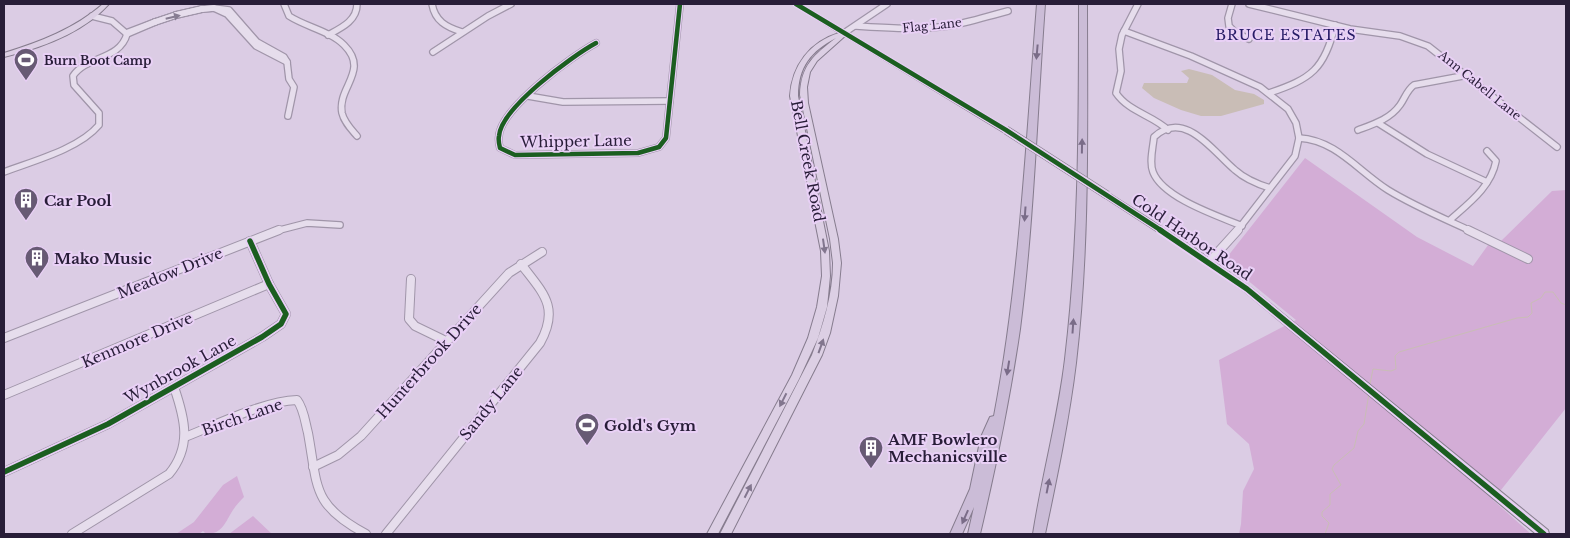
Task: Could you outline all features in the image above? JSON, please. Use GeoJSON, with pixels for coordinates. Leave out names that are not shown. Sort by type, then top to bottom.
{"type":"FeatureCollection","features":[{"type":"Feature","properties":{"kind":"highway"},"geometry":{"type":"LineString","coordinates":[[974,534],[987,482],[1002,404],[1018,291],[1041,4]]}},
{"type":"Feature","properties":{"kind":"highway"},"geometry":{"type":"LineString","coordinates":[[1039,534],[1060,426],[1072,339],[1081,211],[1083,4]]}},
{"type":"Feature","properties":{"kind":"highway"},"geometry":{"type":"LineString","coordinates":[[956,534],[976,489],[987,437],[1002,404]]}},
{"type":"Feature","properties":{"kind":"highway"},"geometry":{"type":"LineString","coordinates":[[1043,534],[1044,506]]}},
{"type":"Feature","properties":{"kind":"main road"},"geometry":{"type":"LineString","coordinates":[[4,55],[62,34],[92,16],[106,4]]}},
{"type":"Feature","properties":{"kind":"main road","name":"Cold Harbor Road"},"geometry":{"type":"LineString","coordinates":[[796,4],[1006,130],[1209,262],[1247,289],[1340,364],[1544,534]]}},
{"type":"Feature","properties":{"kind":"main road","name":"Bell Creek Road"},"geometry":{"type":"LineString","coordinates":[[712,534],[796,376],[818,322],[824,292],[825,251],[794,96],[794,83],[798,70],[808,55],[834,35],[844,32]]}},
{"type":"Feature","properties":{"kind":"main road","name":"Bell Creek Road"},"geometry":{"type":"LineString","coordinates":[[726,534],[818,355],[830,316],[836,285],[836,252],[804,103],[803,87],[805,74],[812,62],[821,52],[840,39],[844,32]]}},
{"type":"Feature","properties":{"kind":"main road"},"geometry":{"type":"LineString","coordinates":[[4,51],[24,45],[29,46]]}},
{"type":"Feature","properties":{"kind":"street"},"geometry":{"type":"LineString","coordinates":[[284,4],[289,16],[328,35],[343,44],[350,52],[355,65],[355,73],[343,101],[342,111],[346,122],[357,136]]}},
{"type":"Feature","properties":{"kind":"street"},"geometry":{"type":"LineString","coordinates":[[328,35],[351,20],[357,12],[357,4]]}},
{"type":"Feature","properties":{"kind":"street"},"geometry":{"type":"LineString","coordinates":[[432,4],[434,15],[438,22],[462,32]]}},
{"type":"Feature","properties":{"kind":"street"},"geometry":{"type":"LineString","coordinates":[[433,52],[462,32],[511,4]]}},
{"type":"Feature","properties":{"kind":"street"},"geometry":{"type":"LineString","coordinates":[[528,96],[563,102],[670,101],[680,4]]}},
{"type":"Feature","properties":{"kind":"street"},"geometry":{"type":"LineString","coordinates":[[844,32],[856,26],[886,4]]}},
{"type":"Feature","properties":{"kind":"street"},"geometry":{"type":"LineString","coordinates":[[1138,4],[1124,31],[1119,49],[1121,71],[1117,94],[1125,104],[1154,118],[1168,130]]}},
{"type":"Feature","properties":{"kind":"street"},"geometry":{"type":"LineString","coordinates":[[1232,4],[1227,20],[1228,26],[1249,39]]}},
{"type":"Feature","properties":{"kind":"street","name":"Ann Cabell Lane"},"geometry":{"type":"LineString","coordinates":[[1249,4],[1335,25],[1400,36],[1422,42],[1436,50],[1557,147]]}},
{"type":"Feature","properties":{"kind":"street"},"geometry":{"type":"LineString","coordinates":[[127,34],[166,16],[205,6],[218,6],[229,10],[256,42],[284,57],[287,62],[289,79],[294,88],[288,116]]}},
{"type":"Feature","properties":{"kind":"street","name":"Flag Lane"},"geometry":{"type":"LineString","coordinates":[[856,26],[931,27],[958,24],[1008,10]]}},
{"type":"Feature","properties":{"kind":"street"},"geometry":{"type":"LineString","coordinates":[[4,172],[77,142],[90,135],[98,127],[100,118],[98,113],[74,85],[71,80],[72,76],[83,65],[120,49],[127,41],[127,34],[112,21],[92,16]]}},
{"type":"Feature","properties":{"kind":"street"},"geometry":{"type":"LineString","coordinates":[[1270,93],[1300,81],[1321,66],[1328,54],[1335,25]]}},
{"type":"Feature","properties":{"kind":"street"},"geometry":{"type":"LineString","coordinates":[[1124,31],[1209,63],[1254,83],[1270,93],[1291,114],[1297,127],[1299,138],[1295,156],[1242,226],[1209,262]]}},
{"type":"Feature","properties":{"kind":"street"},"geometry":{"type":"LineString","coordinates":[[528,96],[567,60],[582,49],[596,43]]}},
{"type":"Feature","properties":{"kind":"street"},"geometry":{"type":"LineString","coordinates":[[1358,130],[1378,123],[1395,111],[1408,90],[1414,85],[1468,75]]}},
{"type":"Feature","properties":{"kind":"street","name":"Whipper Lane"},"geometry":{"type":"LineString","coordinates":[[528,96],[505,120],[498,140],[501,149],[515,155],[618,154],[652,150],[662,144],[666,138],[670,101]]}},
{"type":"Feature","properties":{"kind":"street"},"geometry":{"type":"LineString","coordinates":[[1378,123],[1427,154],[1487,182]]}},
{"type":"Feature","properties":{"kind":"street"},"geometry":{"type":"LineString","coordinates":[[1242,226],[1181,197],[1159,182],[1153,171],[1154,137],[1168,130],[1185,129],[1198,133],[1236,171],[1270,188]]}},
{"type":"Feature","properties":{"kind":"street"},"geometry":{"type":"LineString","coordinates":[[1299,138],[1319,140],[1327,144],[1392,192],[1528,259]]}},
{"type":"Feature","properties":{"kind":"street"},"geometry":{"type":"LineString","coordinates":[[1450,220],[1474,198],[1494,172],[1496,163],[1492,156],[1486,152]]}},
{"type":"Feature","properties":{"kind":"street","name":"Meadow Drive"},"geometry":{"type":"LineString","coordinates":[[4,338],[250,241],[299,224],[340,225]]}},
{"type":"Feature","properties":{"kind":"street","name":"Wynbrook Lane"},"geometry":{"type":"LineString","coordinates":[[4,472],[81,437],[174,387],[262,337],[281,324],[286,314],[269,284],[250,241]]}},
{"type":"Feature","properties":{"kind":"street","name":"Hunterbrook Drive"},"geometry":{"type":"LineString","coordinates":[[313,467],[338,455],[361,436],[496,286],[521,264],[542,252]]}},
{"type":"Feature","properties":{"kind":"street","name":"Sandy Lane"},"geometry":{"type":"LineString","coordinates":[[386,534],[540,344],[548,330],[551,318],[549,306],[521,264]]}},
{"type":"Feature","properties":{"kind":"street"},"geometry":{"type":"LineString","coordinates":[[411,279],[409,319],[415,326],[446,341]]}},
{"type":"Feature","properties":{"kind":"street","name":"Kenmore Drive"},"geometry":{"type":"LineString","coordinates":[[4,395],[269,284]]}},
{"type":"Feature","properties":{"kind":"street"},"geometry":{"type":"LineString","coordinates":[[72,534],[170,474],[182,458],[185,437],[182,414],[174,387]]}},
{"type":"Feature","properties":{"kind":"street","name":"Birch Lane"},"geometry":{"type":"LineString","coordinates":[[185,437],[268,406],[293,400],[300,401],[305,418],[313,467]]}},
{"type":"Feature","properties":{"kind":"street"},"geometry":{"type":"LineString","coordinates":[[313,467],[318,489],[327,506],[346,522],[366,534]]}},
{"type":"Feature","properties":{"kind":"shaded area"},"geometry":{"type":"Polygon","coordinates":[[[1189,69],[1212,75],[1235,90],[1254,94],[1264,100],[1264,104],[1221,116],[1201,116],[1181,110],[1154,98],[1142,88],[1144,83],[1187,83],[1189,78],[1181,71],[1189,69]]]}},
{"type":"Feature","properties":{"kind":"shaded area"},"geometry":{"type":"Polygon","coordinates":[[[1305,158],[1417,237],[1473,266],[1491,241],[1500,242],[1552,191],[1566,190],[1566,408],[1493,500],[1531,534],[1239,534],[1243,491],[1254,469],[1249,444],[1227,424],[1219,360],[1296,320],[1224,261],[1305,158]]]}},
{"type":"Feature","properties":{"kind":"shaded area"},"geometry":{"type":"Polygon","coordinates":[[[237,476],[244,497],[235,506],[220,530],[206,534],[203,531],[199,534],[176,534],[194,522],[223,485],[237,476]]]}},
{"type":"Feature","properties":{"kind":"shaded area"},"geometry":{"type":"Polygon","coordinates":[[[253,516],[272,534],[229,534],[253,516]]]}},
{"type":"Feature","properties":{"kind":"waterway"},"geometry":{"type":"LineString","coordinates":[[1370,384],[1373,369],[1391,371],[1396,369],[1395,356],[1399,352],[1517,318],[1528,317],[1532,313],[1531,303],[1541,298],[1545,292],[1553,292],[1561,303],[1566,305]]}},
{"type":"Feature","properties":{"kind":"waterway"},"geometry":{"type":"LineString","coordinates":[[1325,534],[1329,523],[1322,516],[1322,512],[1330,505],[1330,494],[1341,485],[1332,469],[1334,465],[1354,448],[1358,431],[1364,424],[1369,393]]}},
{"type":"Feature","properties":{"kind":"cycle path"},"geometry":{"type":"LineString","coordinates":[[596,43],[566,62],[524,98],[508,117],[499,135],[500,148],[515,155],[638,153],[659,147],[666,138],[680,4]]}},
{"type":"Feature","properties":{"kind":"cycle path"},"geometry":{"type":"LineString","coordinates":[[796,4],[1006,130],[1209,262],[1247,289],[1544,534]]}},
{"type":"Feature","properties":{"kind":"cycle path"},"geometry":{"type":"LineString","coordinates":[[4,472],[108,424],[262,337],[281,324],[286,314],[269,284],[250,241]]}},
{"type":"Feature","properties":{"kind":"place","name":"Burn Boot Camp"},"geometry":{"type":"Point","coordinates":[26,81]}},
{"type":"Feature","properties":{"kind":"place","name":"Car Pool"},"geometry":{"type":"Point","coordinates":[26,221]}},
{"type":"Feature","properties":{"kind":"place","name":"Mako Music"},"geometry":{"type":"Point","coordinates":[37,279]}},
{"type":"Feature","properties":{"kind":"place","name":"Gold's Gym"},"geometry":{"type":"Point","coordinates":[587,446]}},
{"type":"Feature","properties":{"kind":"place","name":"AMF Bowlero Mechanicsville"},"geometry":{"type":"Point","coordinates":[871,469]}},
{"type":"Feature","properties":{"kind":"district","name":"BRUCE ESTATES"},"geometry":{"type":"Point","coordinates":[1286,35]}}]}
